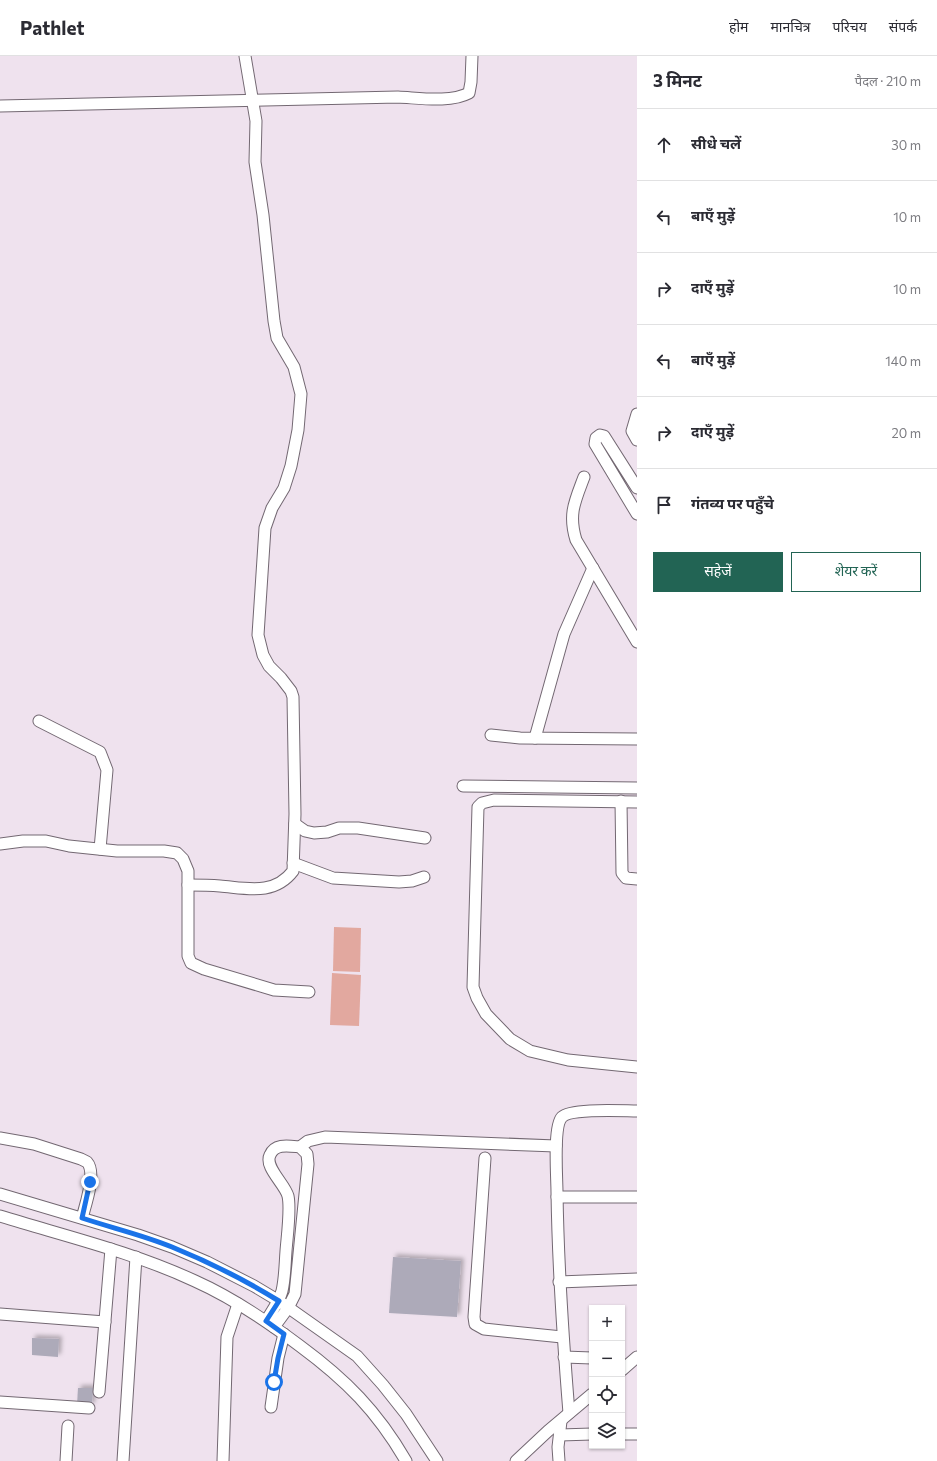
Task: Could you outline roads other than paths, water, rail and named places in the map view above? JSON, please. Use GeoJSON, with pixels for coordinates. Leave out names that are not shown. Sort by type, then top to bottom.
{"type":"FeatureCollection","features":[{"type":"Feature","properties":{"kind":"street"},"geometry":{"type":"LineString","coordinates":[[188,885],[220,886],[245,889],[267,888],[279,884],[288,878],[293,871],[295,824],[293,696],[281,678],[269,666],[258,635],[265,528],[272,508],[284,488],[291,466],[298,430],[300,394],[294,367],[277,338],[274,321],[263,215],[255,162],[256,121],[246,56]]}},
{"type":"Feature","properties":{"kind":"street"},"geometry":{"type":"LineString","coordinates":[[0,106],[398,97],[449,99],[469,93],[472,82],[472,56]]}},
{"type":"Feature","properties":{"kind":"street"},"geometry":{"type":"LineString","coordinates":[[637,414],[632,430],[637,440]]}},
{"type":"Feature","properties":{"kind":"street"},"geometry":{"type":"LineString","coordinates":[[637,488],[604,436],[600,435],[596,438],[595,444],[637,514]]}},
{"type":"Feature","properties":{"kind":"street"},"geometry":{"type":"LineString","coordinates":[[584,477],[574,504],[572,527],[576,540],[637,642]]}},
{"type":"Feature","properties":{"kind":"street"},"geometry":{"type":"LineString","coordinates":[[535,738],[564,634],[593,568]]}},
{"type":"Feature","properties":{"kind":"street"},"geometry":{"type":"LineString","coordinates":[[39,722],[100,752],[107,770],[100,849]]}},
{"type":"Feature","properties":{"kind":"street"},"geometry":{"type":"LineString","coordinates":[[491,735],[535,738],[637,739]]}},
{"type":"Feature","properties":{"kind":"street"},"geometry":{"type":"LineString","coordinates":[[463,786],[637,788]]}},
{"type":"Feature","properties":{"kind":"street"},"geometry":{"type":"LineString","coordinates":[[637,802],[494,800],[482,803],[478,807],[473,988],[486,1014],[510,1039],[530,1051],[568,1060],[637,1067]]}},
{"type":"Feature","properties":{"kind":"street"},"geometry":{"type":"LineString","coordinates":[[621,802],[622,873],[626,878],[637,878]]}},
{"type":"Feature","properties":{"kind":"street"},"geometry":{"type":"LineString","coordinates":[[295,824],[306,831],[314,833],[327,832],[340,828],[358,828],[425,838]]}},
{"type":"Feature","properties":{"kind":"street"},"geometry":{"type":"LineString","coordinates":[[0,844],[23,841],[46,841],[69,846],[117,851],[164,850],[177,853],[183,859],[188,871],[188,956],[191,963],[204,969],[274,990],[310,992]]}},
{"type":"Feature","properties":{"kind":"street"},"geometry":{"type":"LineString","coordinates":[[293,863],[333,878],[399,882],[412,881],[424,877]]}},
{"type":"Feature","properties":{"kind":"street"},"geometry":{"type":"LineString","coordinates":[[559,1461],[558,1447],[565,1417],[564,1357],[559,1282],[556,1146],[558,1126],[562,1117],[569,1113],[581,1111],[637,1111]]}},
{"type":"Feature","properties":{"kind":"street"},"geometry":{"type":"LineString","coordinates":[[0,1138],[34,1144],[81,1159],[87,1163],[91,1172],[82,1218]]}},
{"type":"Feature","properties":{"kind":"street"},"geometry":{"type":"LineString","coordinates":[[283,1304],[282,1290],[288,1229],[288,1197],[268,1160],[274,1148],[280,1146],[300,1147],[308,1141],[325,1138],[556,1146]]}},
{"type":"Feature","properties":{"kind":"street"},"geometry":{"type":"LineString","coordinates":[[270,1324],[283,1304],[295,1294],[308,1164],[307,1154],[300,1147]]}},
{"type":"Feature","properties":{"kind":"street"},"geometry":{"type":"LineString","coordinates":[[485,1158],[474,1317],[475,1324],[484,1329],[562,1337]]}},
{"type":"Feature","properties":{"kind":"street"},"geometry":{"type":"LineString","coordinates":[[0,1194],[82,1218],[172,1247],[207,1262],[254,1286],[283,1304],[357,1356],[406,1414],[437,1461]]}},
{"type":"Feature","properties":{"kind":"street"},"geometry":{"type":"LineString","coordinates":[[557,1197],[637,1197]]}},
{"type":"Feature","properties":{"kind":"street"},"geometry":{"type":"LineString","coordinates":[[0,1216],[111,1249],[136,1258],[196,1281],[238,1304],[270,1324],[323,1363],[355,1392],[376,1416],[406,1461]]}},
{"type":"Feature","properties":{"kind":"street"},"geometry":{"type":"LineString","coordinates":[[99,1392],[111,1249]]}},
{"type":"Feature","properties":{"kind":"street"},"geometry":{"type":"LineString","coordinates":[[123,1461],[136,1258]]}},
{"type":"Feature","properties":{"kind":"street"},"geometry":{"type":"LineString","coordinates":[[559,1282],[637,1279]]}},
{"type":"Feature","properties":{"kind":"street"},"geometry":{"type":"LineString","coordinates":[[223,1461],[227,1337],[238,1304]]}},
{"type":"Feature","properties":{"kind":"street"},"geometry":{"type":"LineString","coordinates":[[0,1314],[105,1322]]}},
{"type":"Feature","properties":{"kind":"street"},"geometry":{"type":"LineString","coordinates":[[271,1407],[278,1358],[284,1334]]}},
{"type":"Feature","properties":{"kind":"street"},"geometry":{"type":"LineString","coordinates":[[564,1357],[589,1358]]}},
{"type":"Feature","properties":{"kind":"street"},"geometry":{"type":"LineString","coordinates":[[625,1359],[636,1358]]}},
{"type":"Feature","properties":{"kind":"street"},"geometry":{"type":"LineString","coordinates":[[625,1367],[636,1358]]}},
{"type":"Feature","properties":{"kind":"street"},"geometry":{"type":"LineString","coordinates":[[516,1461],[589,1397]]}},
{"type":"Feature","properties":{"kind":"street"},"geometry":{"type":"LineString","coordinates":[[0,1402],[89,1408]]}},
{"type":"Feature","properties":{"kind":"street"},"geometry":{"type":"LineString","coordinates":[[66,1461],[68,1426]]}},
{"type":"Feature","properties":{"kind":"street"},"geometry":{"type":"LineString","coordinates":[[560,1435],[589,1434]]}},
{"type":"Feature","properties":{"kind":"street"},"geometry":{"type":"LineString","coordinates":[[625,1434],[637,1434]]}}]}
